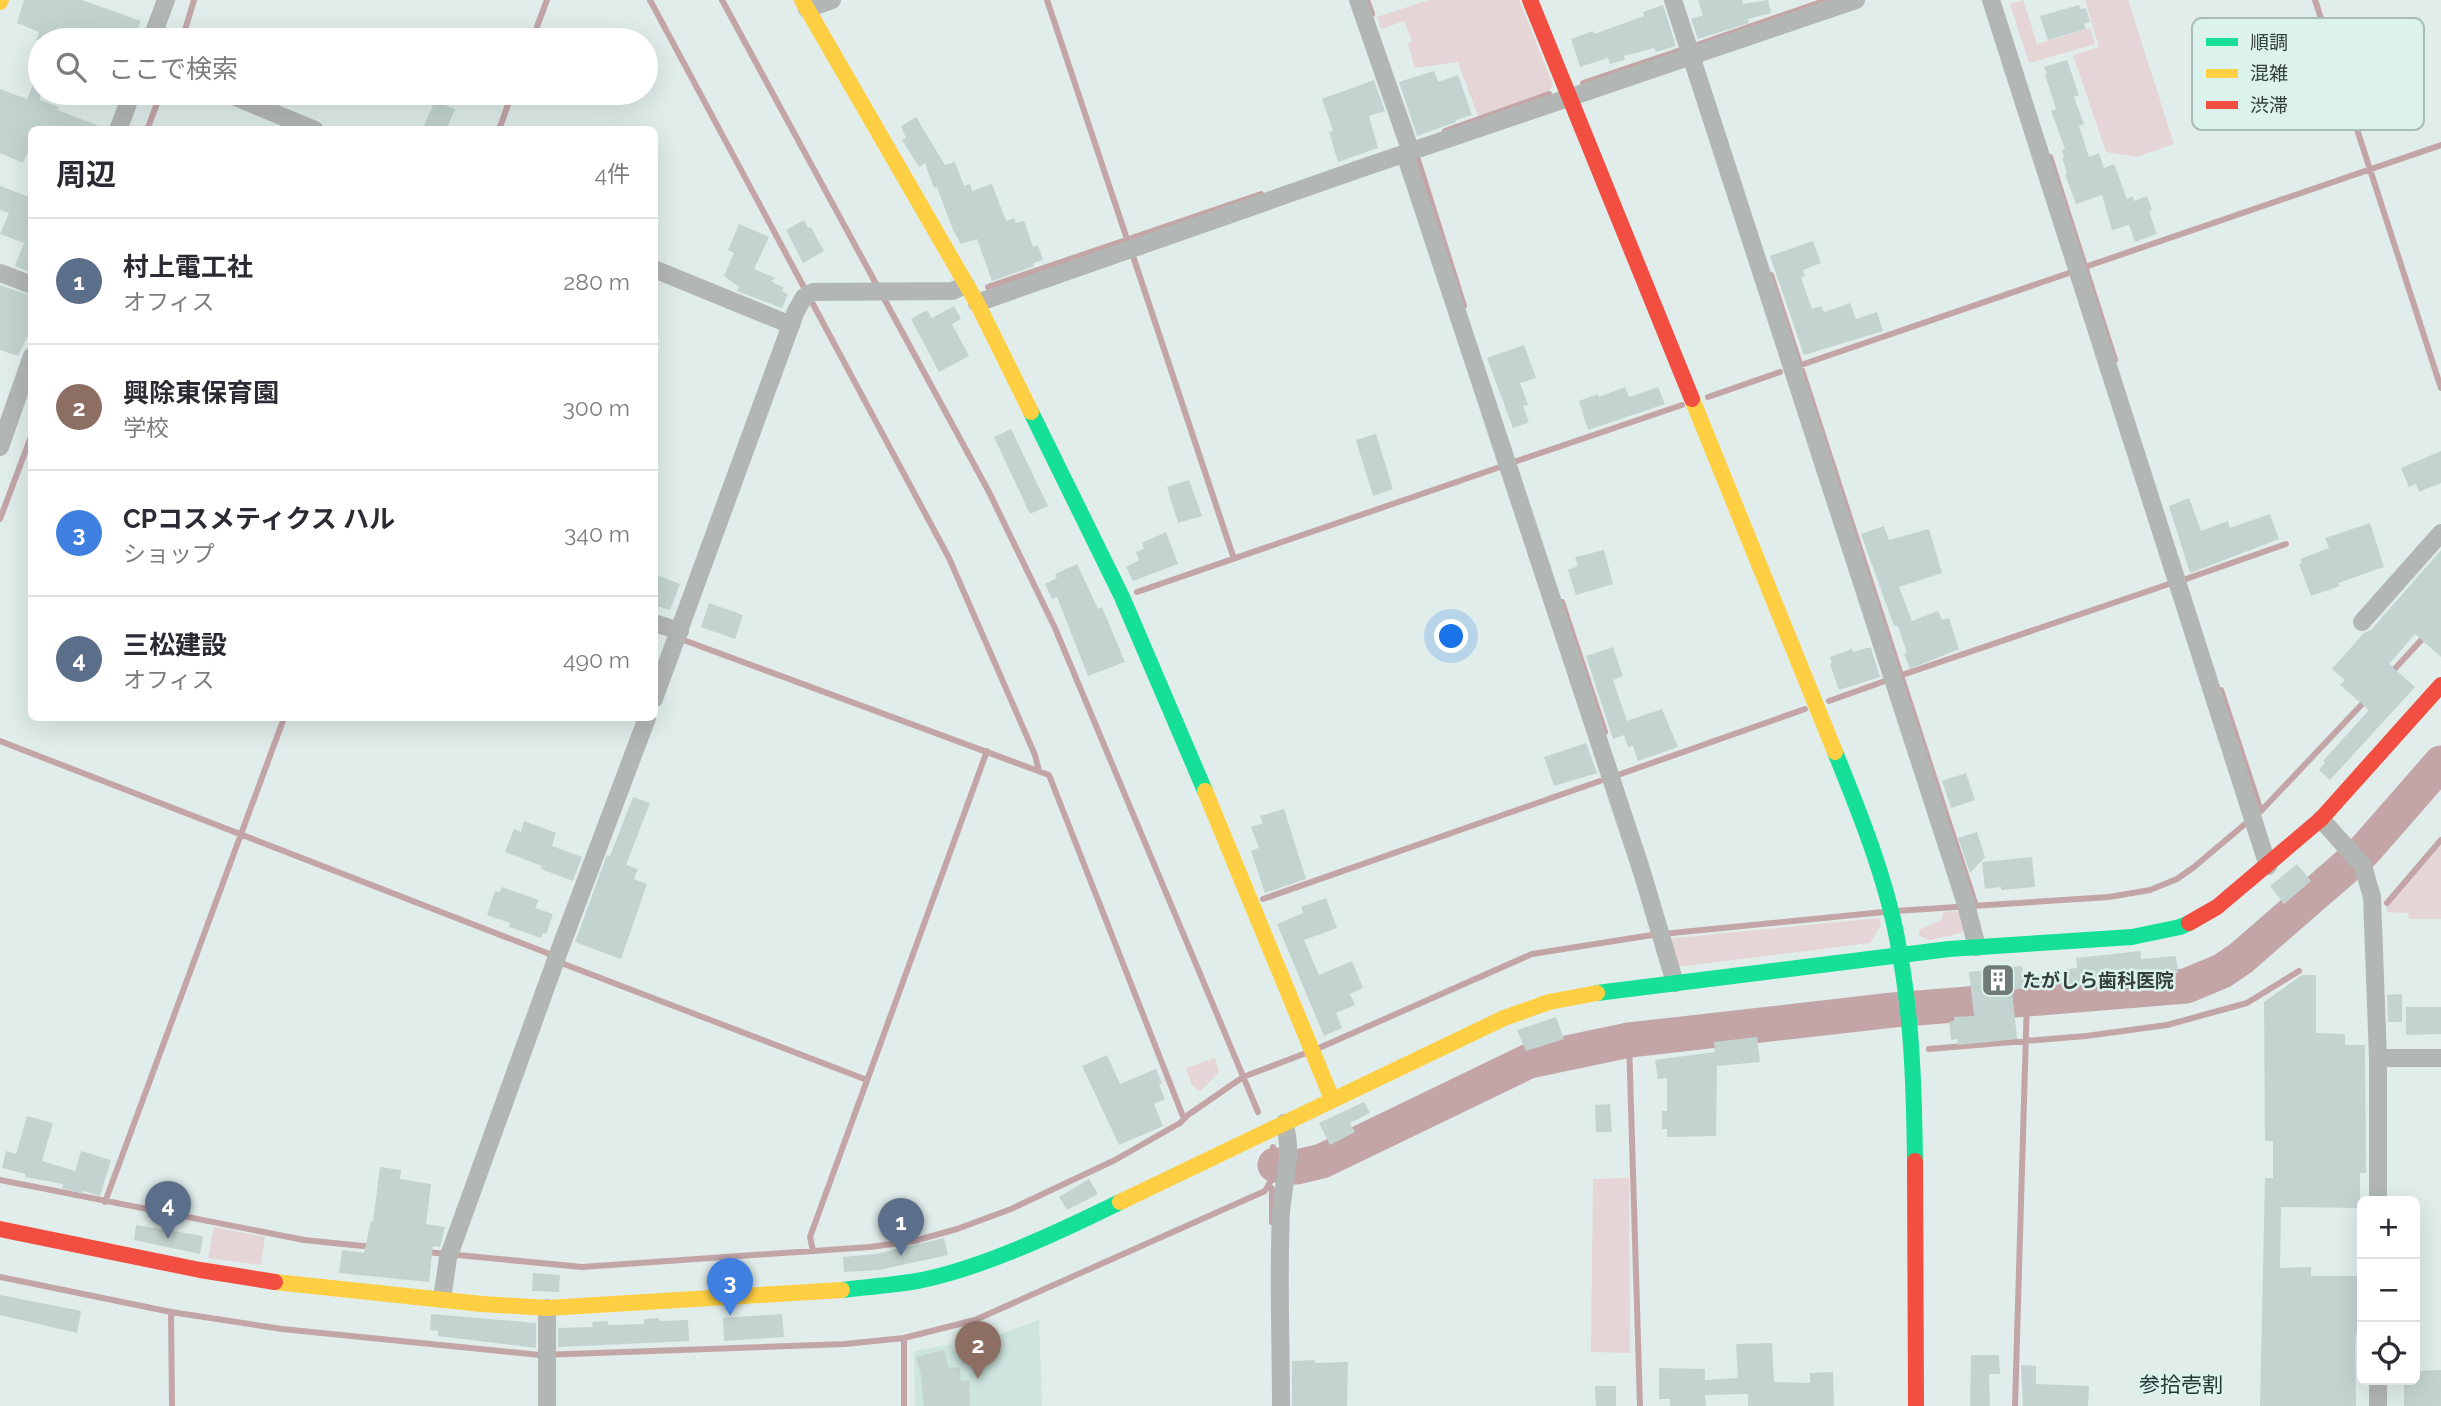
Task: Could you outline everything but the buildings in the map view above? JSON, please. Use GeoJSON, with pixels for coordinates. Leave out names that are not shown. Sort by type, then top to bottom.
{"type":"FeatureCollection","features":[{"type":"Feature","properties":{"kind":"street"},"geometry":{"type":"LineString","coordinates":[[156,28],[166,0]]}},
{"type":"Feature","properties":{"kind":"street"},"geometry":{"type":"LineString","coordinates":[[832,0],[805,4],[977,303],[1122,597],[1332,1099]]}},
{"type":"Feature","properties":{"kind":"street"},"geometry":{"type":"LineString","coordinates":[[1358,0],[1642,872],[1675,982]]}},
{"type":"Feature","properties":{"kind":"street"},"geometry":{"type":"LineString","coordinates":[[1530,0],[1865,825],[1891,912],[1910,1021],[1914,1106],[1916,1406]]}},
{"type":"Feature","properties":{"kind":"street"},"geometry":{"type":"LineString","coordinates":[[1673,0],[1977,947]]}},
{"type":"Feature","properties":{"kind":"street"},"geometry":{"type":"LineString","coordinates":[[977,303],[1856,0]]}},
{"type":"Feature","properties":{"kind":"street"},"geometry":{"type":"LineString","coordinates":[[1991,0],[2268,866]]}},
{"type":"Feature","properties":{"kind":"street"},"geometry":{"type":"LineString","coordinates":[[120,126],[127,105]]}},
{"type":"Feature","properties":{"kind":"street"},"geometry":{"type":"LineString","coordinates":[[255,105],[305,126]]}},
{"type":"Feature","properties":{"kind":"street"},"geometry":{"type":"LineString","coordinates":[[658,272],[791,325]]}},
{"type":"Feature","properties":{"kind":"street"},"geometry":{"type":"LineString","coordinates":[[0,273],[28,284]]}},
{"type":"Feature","properties":{"kind":"street"},"geometry":{"type":"LineString","coordinates":[[658,688],[796,311],[809,294],[889,290],[951,291],[966,285]]}},
{"type":"Feature","properties":{"kind":"street"},"geometry":{"type":"LineString","coordinates":[[0,447],[23,404],[28,377]]}},
{"type":"Feature","properties":{"kind":"street"},"geometry":{"type":"LineString","coordinates":[[2361,622],[2441,533]]}},
{"type":"Feature","properties":{"kind":"street"},"geometry":{"type":"LineString","coordinates":[[658,625],[678,636]]}},
{"type":"Feature","properties":{"kind":"street"},"geometry":{"type":"LineString","coordinates":[[0,1229],[200,1270],[328,1288],[547,1308],[832,1291],[917,1282],[990,1259],[1080,1222],[1332,1099],[1527,1009],[1574,996],[1675,982],[1900,954],[2132,937],[2180,927],[2217,907],[2321,819],[2441,685]]}},
{"type":"Feature","properties":{"kind":"street"},"geometry":{"type":"LineString","coordinates":[[442,1299],[450,1253],[646,721]]}},
{"type":"Feature","properties":{"kind":"street"},"geometry":{"type":"LineString","coordinates":[[2321,819],[2363,866],[2372,897],[2378,1058],[2378,1196]]}},
{"type":"Feature","properties":{"kind":"street"},"geometry":{"type":"LineString","coordinates":[[2378,1058],[2441,1058]]}},
{"type":"Feature","properties":{"kind":"street"},"geometry":{"type":"LineString","coordinates":[[1281,1406],[1281,1229],[1289,1156],[1289,1139],[1284,1123]]}},
{"type":"Feature","properties":{"kind":"street"},"geometry":{"type":"LineString","coordinates":[[547,1308],[547,1406]]}},
{"type":"Feature","properties":{"kind":"street"},"geometry":{"type":"LineString","coordinates":[[2378,1385],[2378,1406]]}},
{"type":"Feature","properties":{"kind":"shaded area"},"geometry":{"type":"Polygon","coordinates":[[[1429,0],[1519,0],[1553,85],[1549,91],[1478,116],[1458,62],[1415,68],[1408,44],[1412,41],[1404,21],[1381,29],[1377,17],[1429,0]]]}},
{"type":"Feature","properties":{"kind":"shaded area"},"geometry":{"type":"Polygon","coordinates":[[[2023,0],[2037,44],[2090,28],[2095,44],[2029,63],[2010,4],[2023,0]]]}},
{"type":"Feature","properties":{"kind":"shaded area"},"geometry":{"type":"Polygon","coordinates":[[[2085,0],[2128,0],[2174,144],[2136,157],[2106,152],[2073,55],[2099,47],[2085,0]]]}},
{"type":"Feature","properties":{"kind":"shaded area"},"geometry":{"type":"Polygon","coordinates":[[[2441,845],[2441,919],[2409,919],[2408,913],[2387,912],[2387,907],[2441,845]]]}},
{"type":"Feature","properties":{"kind":"shaded area"},"geometry":{"type":"Polygon","coordinates":[[[1962,911],[1965,928],[1961,933],[1930,940],[1919,936],[1919,930],[1941,920],[1944,912],[1962,911]]]}},
{"type":"Feature","properties":{"kind":"shaded area"},"geometry":{"type":"Polygon","coordinates":[[[1879,918],[1881,925],[1870,943],[1676,967],[1666,939],[1879,918]]]}},
{"type":"Feature","properties":{"kind":"shaded area"},"geometry":{"type":"Polygon","coordinates":[[[1215,1058],[1219,1072],[1200,1092],[1192,1085],[1186,1068],[1215,1058]]]}},
{"type":"Feature","properties":{"kind":"shaded area"},"geometry":{"type":"Polygon","coordinates":[[[1629,1178],[1630,1353],[1591,1352],[1593,1179],[1629,1178]]]}},
{"type":"Feature","properties":{"kind":"shaded area"},"geometry":{"type":"Polygon","coordinates":[[[214,1227],[265,1237],[261,1265],[208,1258],[214,1227]]]}},
{"type":"Feature","properties":{"kind":"shaded area"},"geometry":{"type":"Polygon","coordinates":[[[1039,1320],[1042,1406],[915,1406],[914,1351],[951,1344],[954,1351],[1039,1320]]]}},
{"type":"Feature","properties":{"kind":"waterway"},"geometry":{"type":"LineString","coordinates":[[186,28],[194,0]]}},
{"type":"Feature","properties":{"kind":"waterway"},"geometry":{"type":"LineString","coordinates":[[536,28],[547,0]]}},
{"type":"Feature","properties":{"kind":"waterway"},"geometry":{"type":"LineString","coordinates":[[650,0],[949,558],[1035,755],[1039,771]]}},
{"type":"Feature","properties":{"kind":"waterway"},"geometry":{"type":"LineString","coordinates":[[722,0],[989,492],[1055,628],[1258,1112]]}},
{"type":"Feature","properties":{"kind":"waterway"},"geometry":{"type":"LineString","coordinates":[[1047,0],[1128,242]]}},
{"type":"Feature","properties":{"kind":"waterway"},"geometry":{"type":"LineString","coordinates":[[1367,0],[1372,14]]}},
{"type":"Feature","properties":{"kind":"waterway"},"geometry":{"type":"LineString","coordinates":[[1691,47],[1827,0]]}},
{"type":"Feature","properties":{"kind":"waterway"},"geometry":{"type":"LineString","coordinates":[[2315,0],[2321,18]]}},
{"type":"Feature","properties":{"kind":"waterway"},"geometry":{"type":"LineString","coordinates":[[1583,83],[1681,50]]}},
{"type":"Feature","properties":{"kind":"waterway"},"geometry":{"type":"LineString","coordinates":[[1445,131],[1549,94]]}},
{"type":"Feature","properties":{"kind":"waterway"},"geometry":{"type":"LineString","coordinates":[[149,126],[156,105]]}},
{"type":"Feature","properties":{"kind":"waterway"},"geometry":{"type":"LineString","coordinates":[[500,126],[508,105]]}},
{"type":"Feature","properties":{"kind":"waterway"},"geometry":{"type":"LineString","coordinates":[[2357,130],[2441,388]]}},
{"type":"Feature","properties":{"kind":"waterway"},"geometry":{"type":"LineString","coordinates":[[2085,267],[2441,145]]}},
{"type":"Feature","properties":{"kind":"waterway"},"geometry":{"type":"LineString","coordinates":[[2050,157],[2115,360]]}},
{"type":"Feature","properties":{"kind":"waterway"},"geometry":{"type":"LineString","coordinates":[[1418,160],[1464,306]]}},
{"type":"Feature","properties":{"kind":"waterway"},"geometry":{"type":"LineString","coordinates":[[988,287],[1261,194]]}},
{"type":"Feature","properties":{"kind":"waterway"},"geometry":{"type":"LineString","coordinates":[[1134,259],[1234,559]]}},
{"type":"Feature","properties":{"kind":"waterway"},"geometry":{"type":"LineString","coordinates":[[1798,366],[2069,273]]}},
{"type":"Feature","properties":{"kind":"waterway"},"geometry":{"type":"LineString","coordinates":[[1771,275],[1976,906]]}},
{"type":"Feature","properties":{"kind":"waterway"},"geometry":{"type":"LineString","coordinates":[[1708,397],[1780,372]]}},
{"type":"Feature","properties":{"kind":"waterway"},"geometry":{"type":"LineString","coordinates":[[1514,462],[1682,405]]}},
{"type":"Feature","properties":{"kind":"waterway"},"geometry":{"type":"LineString","coordinates":[[0,519],[28,445]]}},
{"type":"Feature","properties":{"kind":"waterway"},"geometry":{"type":"LineString","coordinates":[[1137,592],[1500,467]]}},
{"type":"Feature","properties":{"kind":"waterway"},"geometry":{"type":"LineString","coordinates":[[2183,580],[2286,544]]}},
{"type":"Feature","properties":{"kind":"waterway"},"geometry":{"type":"LineString","coordinates":[[1902,675],[2169,584]]}},
{"type":"Feature","properties":{"kind":"waterway"},"geometry":{"type":"LineString","coordinates":[[1562,602],[1605,732]]}},
{"type":"Feature","properties":{"kind":"waterway"},"geometry":{"type":"LineString","coordinates":[[2390,674],[2425,636]]}},
{"type":"Feature","properties":{"kind":"waterway"},"geometry":{"type":"LineString","coordinates":[[678,638],[1049,775],[1184,1119]]}},
{"type":"Feature","properties":{"kind":"waterway"},"geometry":{"type":"LineString","coordinates":[[1829,701],[1885,681]]}},
{"type":"Feature","properties":{"kind":"waterway"},"geometry":{"type":"LineString","coordinates":[[2221,690],[2261,811]]}},
{"type":"Feature","properties":{"kind":"waterway"},"geometry":{"type":"LineString","coordinates":[[2260,812],[2366,700]]}},
{"type":"Feature","properties":{"kind":"waterway"},"geometry":{"type":"LineString","coordinates":[[1615,776],[1805,709]]}},
{"type":"Feature","properties":{"kind":"waterway"},"geometry":{"type":"LineString","coordinates":[[105,1202],[283,721]]}},
{"type":"Feature","properties":{"kind":"waterway"},"geometry":{"type":"LineString","coordinates":[[0,741],[547,953],[564,964],[867,1080]]}},
{"type":"Feature","properties":{"kind":"waterway"},"geometry":{"type":"LineString","coordinates":[[813,1251],[810,1237],[987,751]]}},
{"type":"Feature","properties":{"kind":"waterway"},"geometry":{"type":"LineString","coordinates":[[1275,1165],[1297,1167],[1322,1161],[1529,1061],[1629,1040],[1893,1010],[2186,986],[2222,971],[2241,958],[2364,851],[2441,763]]}},
{"type":"Feature","properties":{"kind":"waterway"},"geometry":{"type":"LineString","coordinates":[[1263,899],[1600,781]]}},
{"type":"Feature","properties":{"kind":"waterway"},"geometry":{"type":"LineString","coordinates":[[1895,911],[2109,897],[2150,890],[2177,879],[2245,824]]}},
{"type":"Feature","properties":{"kind":"waterway"},"geometry":{"type":"LineString","coordinates":[[2387,903],[2441,840]]}},
{"type":"Feature","properties":{"kind":"waterway"},"geometry":{"type":"LineString","coordinates":[[2349,865],[2354,871]]}},
{"type":"Feature","properties":{"kind":"waterway"},"geometry":{"type":"LineString","coordinates":[[1319,1048],[1532,954],[1652,935],[1884,912]]}},
{"type":"Feature","properties":{"kind":"waterway"},"geometry":{"type":"LineString","coordinates":[[1929,1049],[2086,1036],[2167,1025],[2247,1003],[2299,971]]}},
{"type":"Feature","properties":{"kind":"waterway"},"geometry":{"type":"LineString","coordinates":[[2015,1406],[2027,999]]}},
{"type":"Feature","properties":{"kind":"waterway"},"geometry":{"type":"LineString","coordinates":[[1629,1040],[1640,1406]]}},
{"type":"Feature","properties":{"kind":"waterway"},"geometry":{"type":"LineString","coordinates":[[426,1252],[582,1267],[870,1247],[914,1241],[1011,1209],[1115,1160],[1180,1123],[1243,1077],[1306,1053]]}},
{"type":"Feature","properties":{"kind":"waterway"},"geometry":{"type":"LineString","coordinates":[[0,1277],[171,1312],[282,1329],[540,1355],[845,1344],[904,1338],[975,1320],[1265,1191],[1275,1170],[1273,1147]]}},
{"type":"Feature","properties":{"kind":"waterway"},"geometry":{"type":"LineString","coordinates":[[0,1180],[304,1240],[373,1247]]}},
{"type":"Feature","properties":{"kind":"waterway"},"geometry":{"type":"LineString","coordinates":[[1269,1185],[1272,1189],[1272,1222]]}},
{"type":"Feature","properties":{"kind":"waterway"},"geometry":{"type":"LineString","coordinates":[[171,1312],[172,1406]]}},
{"type":"Feature","properties":{"kind":"waterway"},"geometry":{"type":"LineString","coordinates":[[904,1338],[904,1406]]}},
{"type":"Feature","properties":{"kind":"traffic: fast"},"geometry":{"type":"LineString","coordinates":[[1031,412],[1122,597],[1205,791]]}},
{"type":"Feature","properties":{"kind":"traffic: fast"},"geometry":{"type":"LineString","coordinates":[[1835,752],[1878,867],[1897,938],[1909,1021],[1915,1161]]}},
{"type":"Feature","properties":{"kind":"traffic: fast"},"geometry":{"type":"LineString","coordinates":[[1597,993],[1949,949],[2132,937],[2189,923]]}},
{"type":"Feature","properties":{"kind":"traffic: fast"},"geometry":{"type":"LineString","coordinates":[[842,1290],[917,1281],[967,1268],[1047,1237],[1120,1202]]}},
{"type":"Feature","properties":{"kind":"traffic: slow"},"geometry":{"type":"LineString","coordinates":[[802,0],[977,303],[1031,412]]}},
{"type":"Feature","properties":{"kind":"traffic: slow"},"geometry":{"type":"LineString","coordinates":[[1692,399],[1835,752]]}},
{"type":"Feature","properties":{"kind":"traffic: slow"},"geometry":{"type":"LineString","coordinates":[[1205,791],[1332,1099]]}},
{"type":"Feature","properties":{"kind":"traffic: slow"},"geometry":{"type":"LineString","coordinates":[[1120,1202],[1504,1018],[1549,1002],[1597,993]]}},
{"type":"Feature","properties":{"kind":"traffic: slow"},"geometry":{"type":"LineString","coordinates":[[275,1282],[482,1304],[547,1308],[842,1290]]}},
{"type":"Feature","properties":{"kind":"traffic: jam"},"geometry":{"type":"LineString","coordinates":[[1530,0],[1692,399]]}},
{"type":"Feature","properties":{"kind":"traffic: jam"},"geometry":{"type":"LineString","coordinates":[[2189,923],[2217,907],[2321,819],[2441,685]]}},
{"type":"Feature","properties":{"kind":"traffic: jam"},"geometry":{"type":"LineString","coordinates":[[1915,1161],[1916,1406]]}},
{"type":"Feature","properties":{"kind":"traffic: jam"},"geometry":{"type":"LineString","coordinates":[[0,1229],[200,1270],[275,1282]]}},
{"type":"Feature","properties":{"kind":"place","name":"たがしら歯科医院"},"geometry":{"type":"Point","coordinates":[1998,980]}},
{"type":"Feature","properties":{"kind":"place","name":"三松建設"},"geometry":{"type":"Point","coordinates":[168,1239]}},
{"type":"Feature","properties":{"kind":"place","name":"村上電工社"},"geometry":{"type":"Point","coordinates":[901,1256]}},
{"type":"Feature","properties":{"kind":"place","name":"CPコスメティクス ハル"},"geometry":{"type":"Point","coordinates":[730,1316]}},
{"type":"Feature","properties":{"kind":"place","name":"興除東保育園"},"geometry":{"type":"Point","coordinates":[978,1379]}},
{"type":"Feature","properties":{"kind":"district","name":"参拾壱割"},"geometry":{"type":"Point","coordinates":[2181,1384]}}]}
